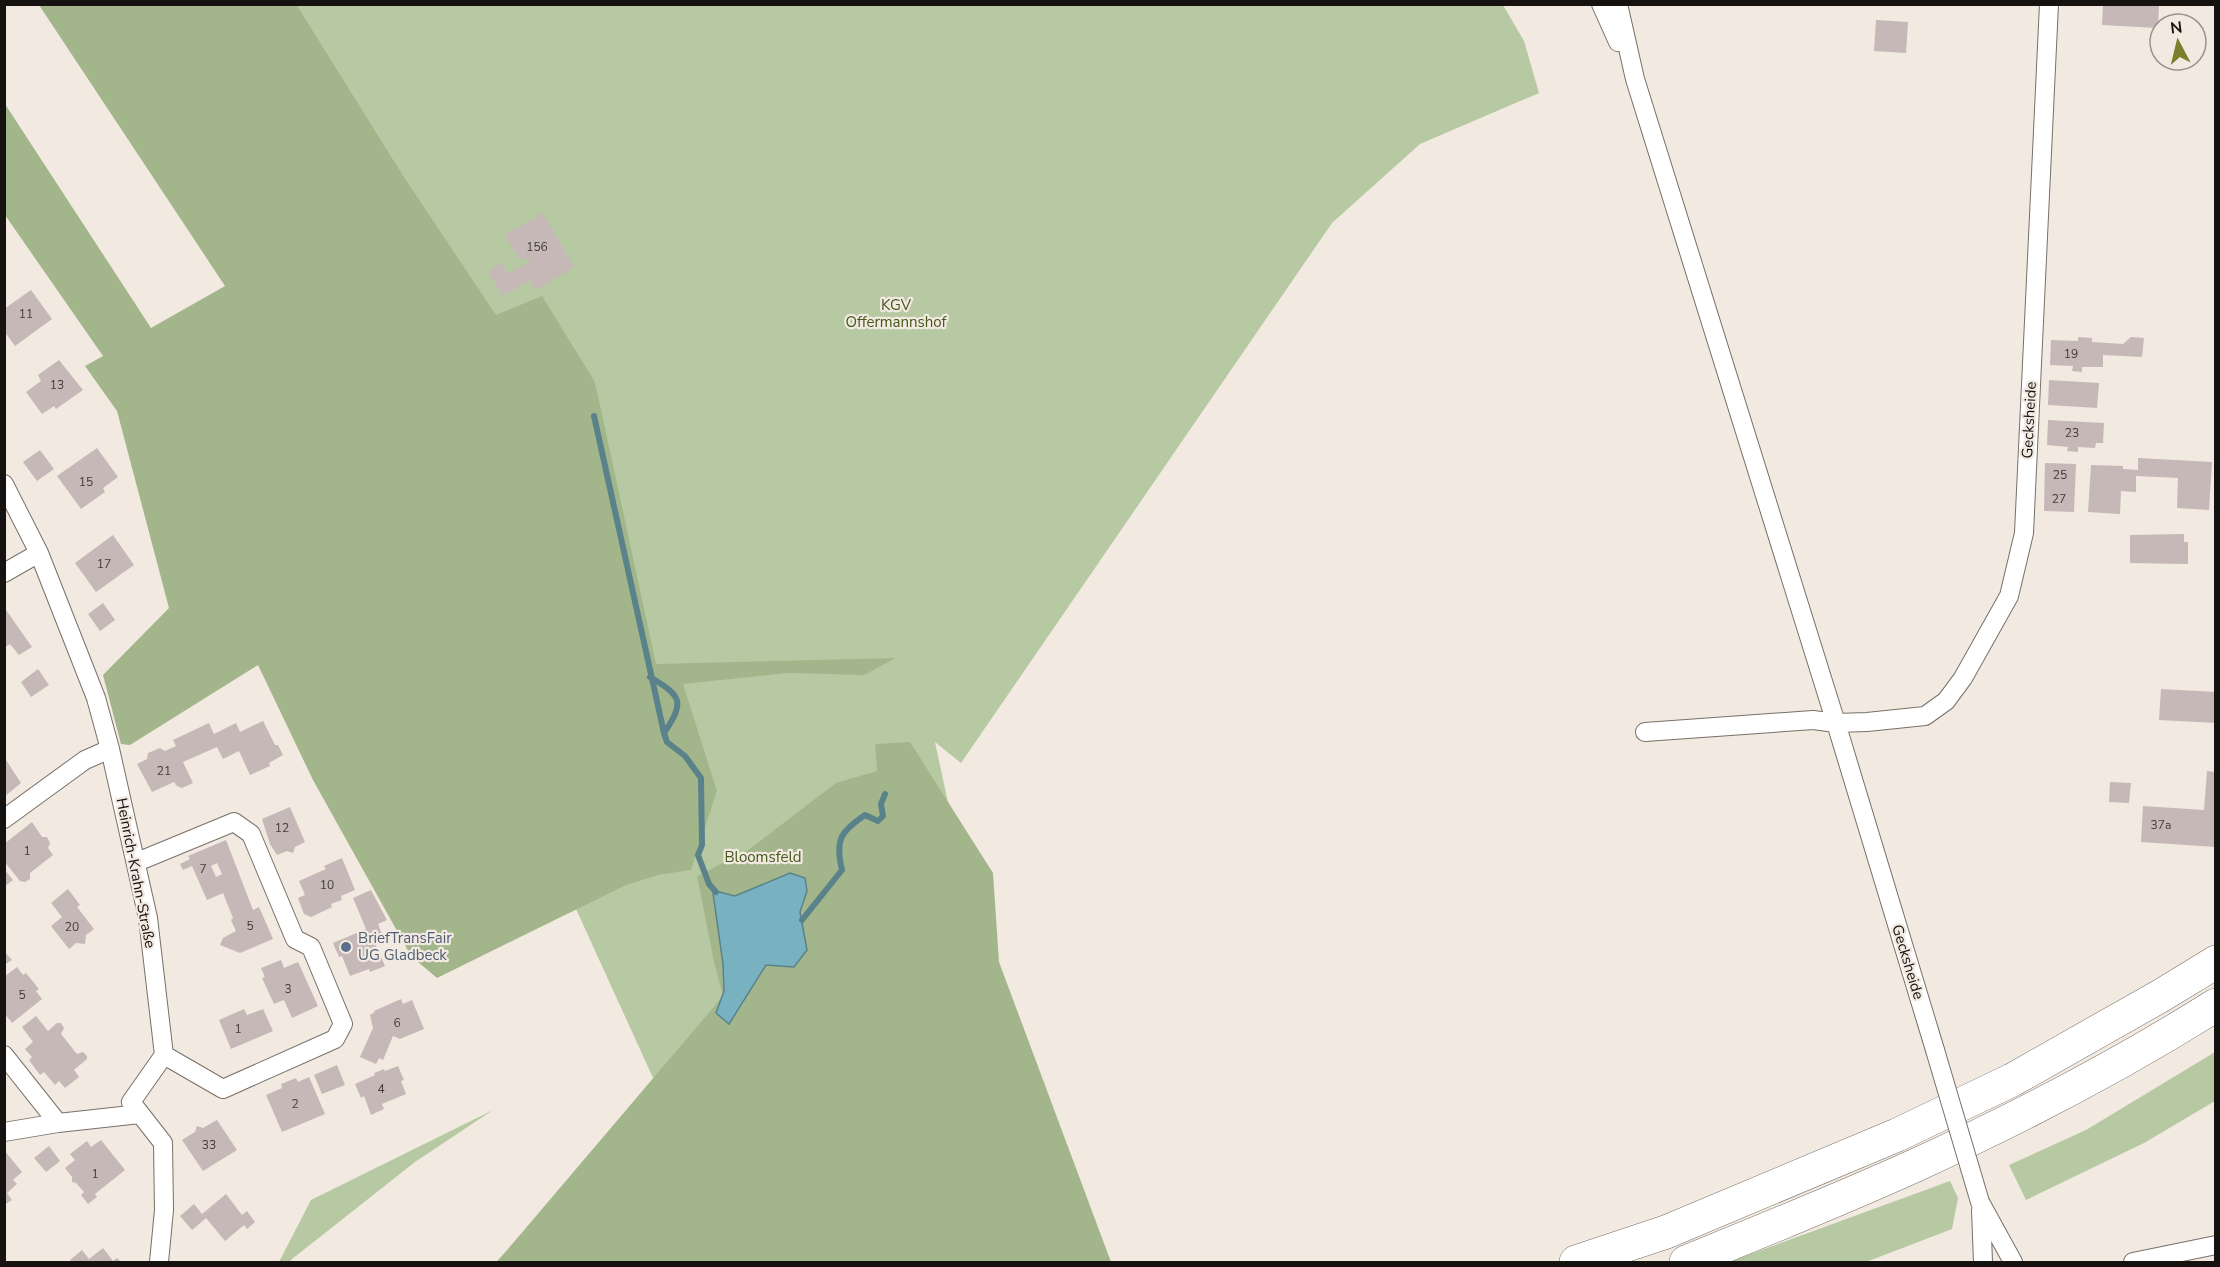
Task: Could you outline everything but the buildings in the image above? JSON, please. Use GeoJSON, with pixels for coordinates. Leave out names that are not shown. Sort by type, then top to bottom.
{"type":"FeatureCollection","features":[{"type":"Feature","properties":{"kind":"highway"},"geometry":{"type":"LineString","coordinates":[[1576,1263],[1666,1232],[1897,1135],[2012,1080],[2216,962]]}},
{"type":"Feature","properties":{"kind":"highway"},"geometry":{"type":"LineString","coordinates":[[1686,1263],[1913,1167],[2030,1110],[2172,1032],[2216,1005]]}},
{"type":"Feature","properties":{"kind":"street","name":"Gecksheide"},"geometry":{"type":"LineString","coordinates":[[1601,4],[1635,79]]}},
{"type":"Feature","properties":{"kind":"street","name":"Gecksheide"},"geometry":{"type":"LineString","coordinates":[[1618,4],[1635,79],[1836,723],[1980,1202],[2013,1263]]}},
{"type":"Feature","properties":{"kind":"street","name":"Gecksheide"},"geometry":{"type":"LineString","coordinates":[[1645,732],[1814,720],[1836,723],[1924,716],[1946,701],[1963,678],[2009,596],[2024,533],[2049,4]]}},
{"type":"Feature","properties":{"kind":"street","name":"Heinrich-Krahn-Straße"},"geometry":{"type":"LineString","coordinates":[[4,484],[39,553],[96,698],[137,862],[148,918],[164,1055]]}},
{"type":"Feature","properties":{"kind":"street"},"geometry":{"type":"LineString","coordinates":[[4,573],[39,553]]}},
{"type":"Feature","properties":{"kind":"street"},"geometry":{"type":"LineString","coordinates":[[4,819],[85,760],[110,749]]}},
{"type":"Feature","properties":{"kind":"street"},"geometry":{"type":"LineString","coordinates":[[137,862],[234,822],[251,834],[295,939],[311,947],[343,1024],[335,1039],[223,1089],[164,1055],[131,1102],[163,1143],[164,1210],[159,1263]]}},
{"type":"Feature","properties":{"kind":"street"},"geometry":{"type":"LineString","coordinates":[[4,1055],[58,1123]]}},
{"type":"Feature","properties":{"kind":"street"},"geometry":{"type":"LineString","coordinates":[[4,1132],[58,1123],[140,1114]]}},
{"type":"Feature","properties":{"kind":"street","name":"Gecksheide"},"geometry":{"type":"LineString","coordinates":[[1980,1202],[1983,1263]]}},
{"type":"Feature","properties":{"kind":"street"},"geometry":{"type":"LineString","coordinates":[[2133,1263],[2216,1245]]}},
{"type":"Feature","properties":{"kind":"street"},"geometry":{"type":"LineString","coordinates":[[2168,1263],[2216,1245]]}},
{"type":"Feature","properties":{"kind":"green space"},"geometry":{"type":"Polygon","coordinates":[[[39,5],[297,5],[403,175],[496,315],[542,296],[595,382],[656,664],[896,658],[864,675],[788,673],[683,684],[717,791],[691,870],[658,875],[626,885],[437,978],[411,956],[313,780],[258,665],[130,745],[121,744],[103,675],[169,608],[117,411],[85,366],[103,356],[5,215],[5,104],[151,328],[225,286],[39,5]]]}},
{"type":"Feature","properties":{"kind":"green space","name":"KGV Offermannshof"},"geometry":{"type":"Polygon","coordinates":[[[297,5],[1503,5],[1524,41],[1539,93],[1420,144],[1332,223],[961,763],[935,742],[955,835],[647,1262],[496,1262],[567,1187],[654,1080],[571,898],[600,411],[595,382],[496,316],[403,175],[297,5]]]}},
{"type":"Feature","properties":{"kind":"green space","name":"Bloomsfeld"},"geometry":{"type":"Polygon","coordinates":[[[910,742],[993,873],[999,962],[1111,1262],[497,1262],[723,996],[697,876],[747,851],[836,783],[877,771],[875,744],[910,742]]]}},
{"type":"Feature","properties":{"kind":"green space"},"geometry":{"type":"Polygon","coordinates":[[[2215,1052],[2215,1101],[2144,1143],[2026,1200],[2009,1165],[2086,1130],[2215,1052]]]}},
{"type":"Feature","properties":{"kind":"green space"},"geometry":{"type":"Polygon","coordinates":[[[493,1110],[415,1162],[290,1262],[279,1262],[311,1200],[493,1110]]]}},
{"type":"Feature","properties":{"kind":"green space"},"geometry":{"type":"Polygon","coordinates":[[[1950,1181],[1958,1198],[1952,1229],[1866,1262],[1729,1262],[1950,1181]]]}},
{"type":"Feature","properties":{"kind":"water"},"geometry":{"type":"Polygon","coordinates":[[[790,873],[805,878],[807,891],[800,912],[807,950],[794,967],[766,965],[729,1024],[716,1013],[724,991],[723,964],[713,893],[719,892],[735,896],[790,873]]]}},
{"type":"Feature","properties":{"kind":"waterway"},"geometry":{"type":"LineString","coordinates":[[594,416],[664,733],[667,742],[685,756],[701,778],[702,845],[698,855],[709,884],[716,892]]}},
{"type":"Feature","properties":{"kind":"waterway"},"geometry":{"type":"LineString","coordinates":[[650,677],[669,689],[677,700],[675,714],[664,733]]}},
{"type":"Feature","properties":{"kind":"waterway"},"geometry":{"type":"LineString","coordinates":[[802,920],[842,870],[839,851],[845,832],[865,815],[878,821],[883,816],[881,804],[885,794]]}},
{"type":"Feature","properties":{"kind":"place","name":"BriefTransFair UG Gladbeck"},"geometry":{"type":"Point","coordinates":[346,947]}}]}
